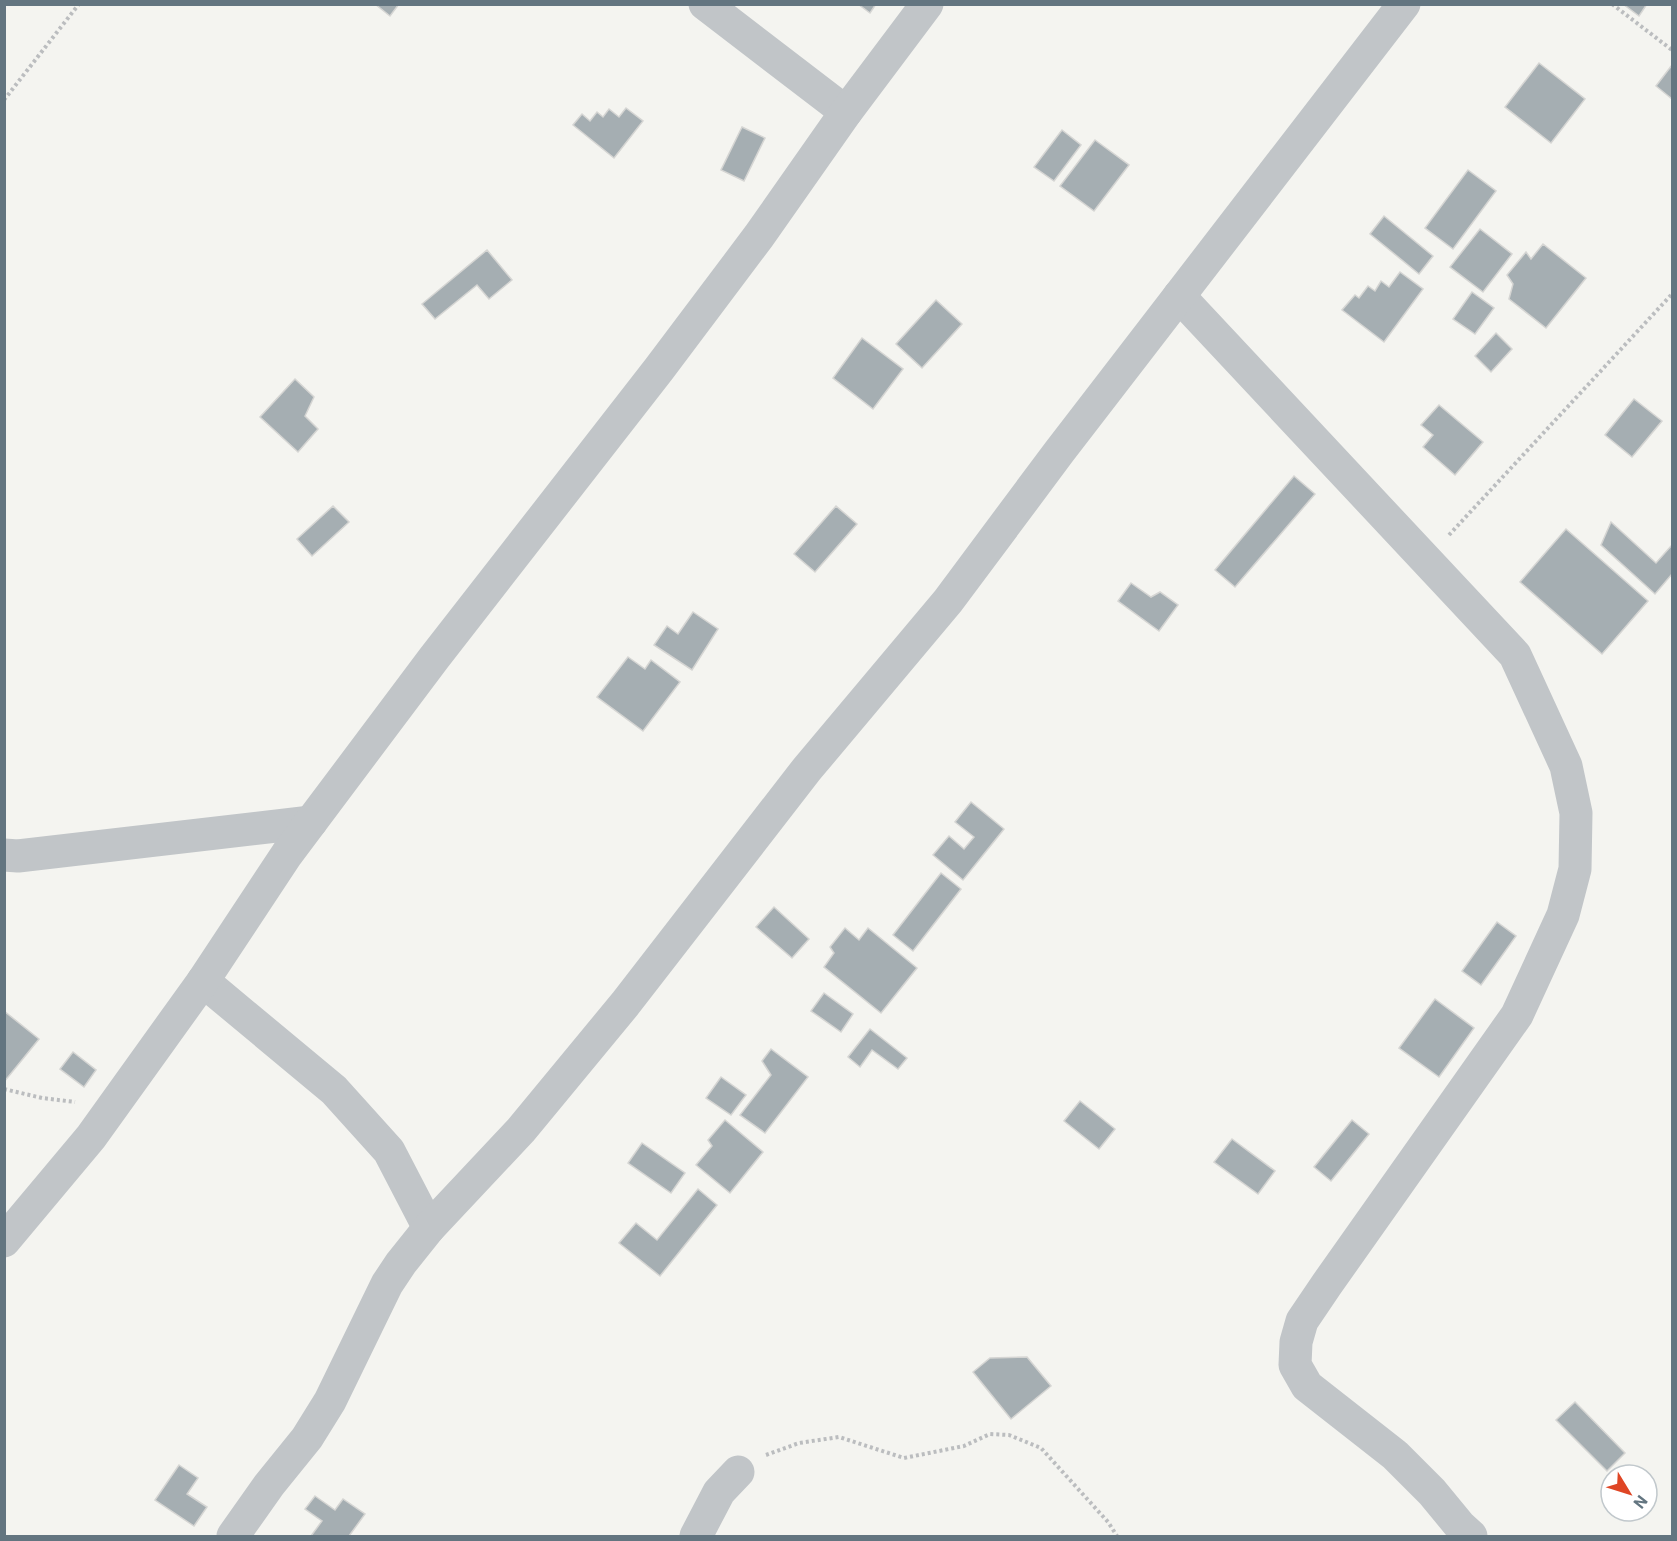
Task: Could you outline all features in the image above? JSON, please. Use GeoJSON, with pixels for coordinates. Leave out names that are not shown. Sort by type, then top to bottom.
{"type":"FeatureCollection","features":[{"type":"Feature","properties":{"kind":"street"},"geometry":{"type":"LineString","coordinates":[[705,4],[846,112]]}},
{"type":"Feature","properties":{"kind":"street"},"geometry":{"type":"LineString","coordinates":[[4,1241],[91,1137],[203,981],[287,854],[434,658],[659,369],[759,236],[846,112],[927,4]]}},
{"type":"Feature","properties":{"kind":"street"},"geometry":{"type":"LineString","coordinates":[[233,1536],[269,1485],[307,1438],[330,1401],[387,1284],[401,1263],[429,1228],[521,1130],[625,1004],[807,769],[948,601],[1059,452],[1404,4]]}},
{"type":"Feature","properties":{"kind":"street"},"geometry":{"type":"LineString","coordinates":[[1179,296],[1515,655],[1566,766],[1576,813],[1575,868],[1563,915],[1517,1015],[1302,1321],[1296,1342],[1294,1365],[1308,1386],[1395,1455],[1471,1536]]}},
{"type":"Feature","properties":{"kind":"street"},"geometry":{"type":"LineString","coordinates":[[4,855],[18,856],[311,822]]}},
{"type":"Feature","properties":{"kind":"street"},"geometry":{"type":"LineString","coordinates":[[203,981],[334,1090],[389,1151],[429,1228]]}},
{"type":"Feature","properties":{"kind":"street"},"geometry":{"type":"LineString","coordinates":[[696,1536],[719,1492],[738,1472]]}},
{"type":"Feature","properties":{"kind":"path"},"geometry":{"type":"LineString","coordinates":[[4,100],[79,4]]}},
{"type":"Feature","properties":{"kind":"path"},"geometry":{"type":"LineString","coordinates":[[1612,4],[1672,50]]}},
{"type":"Feature","properties":{"kind":"path"},"geometry":{"type":"LineString","coordinates":[[1427,560],[1672,294]]}},
{"type":"Feature","properties":{"kind":"path"},"geometry":{"type":"LineString","coordinates":[[4,1089],[42,1098],[77,1102],[120,1095]]}},
{"type":"Feature","properties":{"kind":"path"},"geometry":{"type":"LineString","coordinates":[[738,1472],[752,1461],[790,1446],[839,1437],[904,1458],[964,1446],[990,1434],[1009,1435],[1041,1448],[1108,1522],[1117,1536]]}},
{"type":"Feature","properties":{"kind":"building"},"geometry":{"type":"Polygon","coordinates":[[[375,4],[399,4],[390,16],[375,4]]]}},
{"type":"Feature","properties":{"kind":"building"},"geometry":{"type":"Polygon","coordinates":[[[858,4],[876,4],[870,13],[858,4]]]}},
{"type":"Feature","properties":{"kind":"building"},"geometry":{"type":"Polygon","coordinates":[[[1623,4],[1647,4],[1639,16],[1623,4]]]}},
{"type":"Feature","properties":{"kind":"building"},"geometry":{"type":"Polygon","coordinates":[[[1539,63],[1585,99],[1551,143],[1505,107],[1539,63]]]}},
{"type":"Feature","properties":{"kind":"building"},"geometry":{"type":"Polygon","coordinates":[[[1672,65],[1672,99],[1656,86],[1672,65]]]}},
{"type":"Feature","properties":{"kind":"building"},"geometry":{"type":"Polygon","coordinates":[[[626,108],[643,121],[614,158],[573,125],[582,114],[590,121],[597,112],[603,117],[609,109],[619,117],[626,108]]]}},
{"type":"Feature","properties":{"kind":"building"},"geometry":{"type":"Polygon","coordinates":[[[742,127],[765,138],[744,181],[721,170],[742,127]]]}},
{"type":"Feature","properties":{"kind":"building"},"geometry":{"type":"Polygon","coordinates":[[[1062,130],[1081,145],[1054,181],[1034,167],[1062,130]]]}},
{"type":"Feature","properties":{"kind":"building"},"geometry":{"type":"Polygon","coordinates":[[[1095,140],[1129,165],[1094,211],[1060,186],[1095,140]]]}},
{"type":"Feature","properties":{"kind":"building"},"geometry":{"type":"Polygon","coordinates":[[[1468,170],[1496,191],[1453,249],[1425,228],[1468,170]]]}},
{"type":"Feature","properties":{"kind":"building"},"geometry":{"type":"Polygon","coordinates":[[[1384,216],[1433,256],[1419,274],[1370,234],[1384,216]]]}},
{"type":"Feature","properties":{"kind":"building"},"geometry":{"type":"Polygon","coordinates":[[[1480,229],[1512,254],[1483,292],[1450,267],[1480,229]]]}},
{"type":"Feature","properties":{"kind":"building"},"geometry":{"type":"Polygon","coordinates":[[[1543,244],[1586,278],[1546,328],[1509,299],[1513,284],[1507,275],[1526,252],[1531,259],[1543,244]]]}},
{"type":"Feature","properties":{"kind":"building"},"geometry":{"type":"Polygon","coordinates":[[[487,250],[512,280],[489,299],[477,285],[435,319],[422,304],[487,250]]]}},
{"type":"Feature","properties":{"kind":"building"},"geometry":{"type":"Polygon","coordinates":[[[1400,272],[1423,289],[1384,342],[1342,310],[1355,295],[1359,298],[1368,286],[1375,291],[1381,281],[1389,287],[1400,272]]]}},
{"type":"Feature","properties":{"kind":"building"},"geometry":{"type":"Polygon","coordinates":[[[1472,292],[1494,308],[1475,334],[1453,319],[1472,292]]]}},
{"type":"Feature","properties":{"kind":"building"},"geometry":{"type":"Polygon","coordinates":[[[936,300],[962,324],[922,368],[896,344],[936,300]]]}},
{"type":"Feature","properties":{"kind":"building"},"geometry":{"type":"Polygon","coordinates":[[[1496,333],[1512,349],[1491,372],[1475,356],[1496,333]]]}},
{"type":"Feature","properties":{"kind":"building"},"geometry":{"type":"Polygon","coordinates":[[[862,338],[903,369],[873,409],[833,378],[862,338]]]}},
{"type":"Feature","properties":{"kind":"building"},"geometry":{"type":"Polygon","coordinates":[[[295,379],[314,397],[305,416],[318,429],[298,452],[260,417],[295,379]]]}},
{"type":"Feature","properties":{"kind":"building"},"geometry":{"type":"Polygon","coordinates":[[[1634,399],[1662,421],[1632,457],[1605,435],[1634,399]]]}},
{"type":"Feature","properties":{"kind":"building"},"geometry":{"type":"Polygon","coordinates":[[[1439,405],[1483,442],[1455,475],[1423,447],[1433,435],[1421,425],[1439,405]]]}},
{"type":"Feature","properties":{"kind":"building"},"geometry":{"type":"Polygon","coordinates":[[[1294,476],[1315,494],[1235,587],[1215,570],[1294,476]]]}},
{"type":"Feature","properties":{"kind":"building"},"geometry":{"type":"Polygon","coordinates":[[[333,506],[349,522],[312,556],[297,539],[333,506]]]}},
{"type":"Feature","properties":{"kind":"building"},"geometry":{"type":"Polygon","coordinates":[[[836,506],[857,524],[815,572],[794,554],[836,506]]]}},
{"type":"Feature","properties":{"kind":"building"},"geometry":{"type":"Polygon","coordinates":[[[1611,522],[1656,563],[1672,545],[1672,574],[1655,594],[1601,545],[1611,522]]]}},
{"type":"Feature","properties":{"kind":"building"},"geometry":{"type":"Polygon","coordinates":[[[1566,529],[1648,601],[1602,654],[1520,582],[1566,529]]]}},
{"type":"Feature","properties":{"kind":"building"},"geometry":{"type":"Polygon","coordinates":[[[1131,583],[1151,597],[1160,592],[1178,605],[1159,631],[1118,601],[1131,583]]]}},
{"type":"Feature","properties":{"kind":"building"},"geometry":{"type":"Polygon","coordinates":[[[693,612],[718,629],[692,670],[654,645],[667,626],[678,634],[693,612]]]}},
{"type":"Feature","properties":{"kind":"building"},"geometry":{"type":"Polygon","coordinates":[[[628,657],[645,669],[651,660],[680,682],[643,731],[597,697],[628,657]]]}},
{"type":"Feature","properties":{"kind":"building"},"geometry":{"type":"Polygon","coordinates":[[[971,802],[1004,829],[963,880],[933,855],[949,836],[964,849],[974,837],[955,822],[971,802]]]}},
{"type":"Feature","properties":{"kind":"building"},"geometry":{"type":"Polygon","coordinates":[[[941,873],[961,889],[913,951],[893,935],[941,873]]]}},
{"type":"Feature","properties":{"kind":"building"},"geometry":{"type":"Polygon","coordinates":[[[774,907],[809,939],[792,958],[756,927],[774,907]]]}},
{"type":"Feature","properties":{"kind":"building"},"geometry":{"type":"Polygon","coordinates":[[[1497,922],[1516,936],[1481,985],[1462,971],[1497,922]]]}},
{"type":"Feature","properties":{"kind":"building"},"geometry":{"type":"Polygon","coordinates":[[[845,928],[859,940],[868,928],[917,968],[881,1013],[824,967],[834,953],[830,947],[845,928]]]}},
{"type":"Feature","properties":{"kind":"building"},"geometry":{"type":"Polygon","coordinates":[[[824,993],[853,1014],[841,1032],[811,1011],[824,993]]]}},
{"type":"Feature","properties":{"kind":"building"},"geometry":{"type":"Polygon","coordinates":[[[1435,999],[1474,1028],[1439,1077],[1399,1048],[1435,999]]]}},
{"type":"Feature","properties":{"kind":"building"},"geometry":{"type":"Polygon","coordinates":[[[4,1011],[39,1039],[4,1082],[4,1011]]]}},
{"type":"Feature","properties":{"kind":"building"},"geometry":{"type":"Polygon","coordinates":[[[870,1029],[907,1058],[898,1069],[872,1050],[860,1067],[848,1057],[870,1029]]]}},
{"type":"Feature","properties":{"kind":"building"},"geometry":{"type":"Polygon","coordinates":[[[771,1049],[808,1077],[765,1133],[740,1115],[771,1075],[762,1061],[771,1049]]]}},
{"type":"Feature","properties":{"kind":"building"},"geometry":{"type":"Polygon","coordinates":[[[73,1052],[96,1070],[84,1087],[60,1069],[73,1052]]]}},
{"type":"Feature","properties":{"kind":"building"},"geometry":{"type":"Polygon","coordinates":[[[721,1077],[746,1095],[731,1115],[706,1098],[721,1077]]]}},
{"type":"Feature","properties":{"kind":"building"},"geometry":{"type":"Polygon","coordinates":[[[1080,1101],[1115,1129],[1099,1149],[1064,1121],[1080,1101]]]}},
{"type":"Feature","properties":{"kind":"building"},"geometry":{"type":"Polygon","coordinates":[[[725,1120],[763,1152],[730,1193],[696,1165],[712,1146],[708,1140],[725,1120]]]}},
{"type":"Feature","properties":{"kind":"building"},"geometry":{"type":"Polygon","coordinates":[[[1352,1120],[1369,1134],[1331,1181],[1314,1167],[1352,1120]]]}},
{"type":"Feature","properties":{"kind":"building"},"geometry":{"type":"Polygon","coordinates":[[[1232,1139],[1275,1171],[1258,1194],[1214,1162],[1232,1139]]]}},
{"type":"Feature","properties":{"kind":"building"},"geometry":{"type":"Polygon","coordinates":[[[642,1143],[685,1173],[671,1193],[628,1163],[642,1143]]]}},
{"type":"Feature","properties":{"kind":"building"},"geometry":{"type":"Polygon","coordinates":[[[698,1189],[717,1205],[660,1276],[619,1243],[636,1223],[657,1240],[698,1189]]]}},
{"type":"Feature","properties":{"kind":"building"},"geometry":{"type":"Polygon","coordinates":[[[1027,1357],[1051,1386],[1011,1419],[973,1372],[990,1358],[1027,1357]]]}},
{"type":"Feature","properties":{"kind":"building"},"geometry":{"type":"Polygon","coordinates":[[[1575,1402],[1625,1453],[1615,1463],[1599,1463],[1556,1420],[1575,1402]]]}},
{"type":"Feature","properties":{"kind":"building"},"geometry":{"type":"Polygon","coordinates":[[[179,1465],[198,1478],[187,1494],[207,1507],[194,1526],[155,1500],[179,1465]]]}},
{"type":"Feature","properties":{"kind":"building"},"geometry":{"type":"Polygon","coordinates":[[[315,1496],[335,1510],[343,1499],[365,1514],[349,1536],[311,1536],[322,1521],[305,1509],[315,1496]]]}}]}
